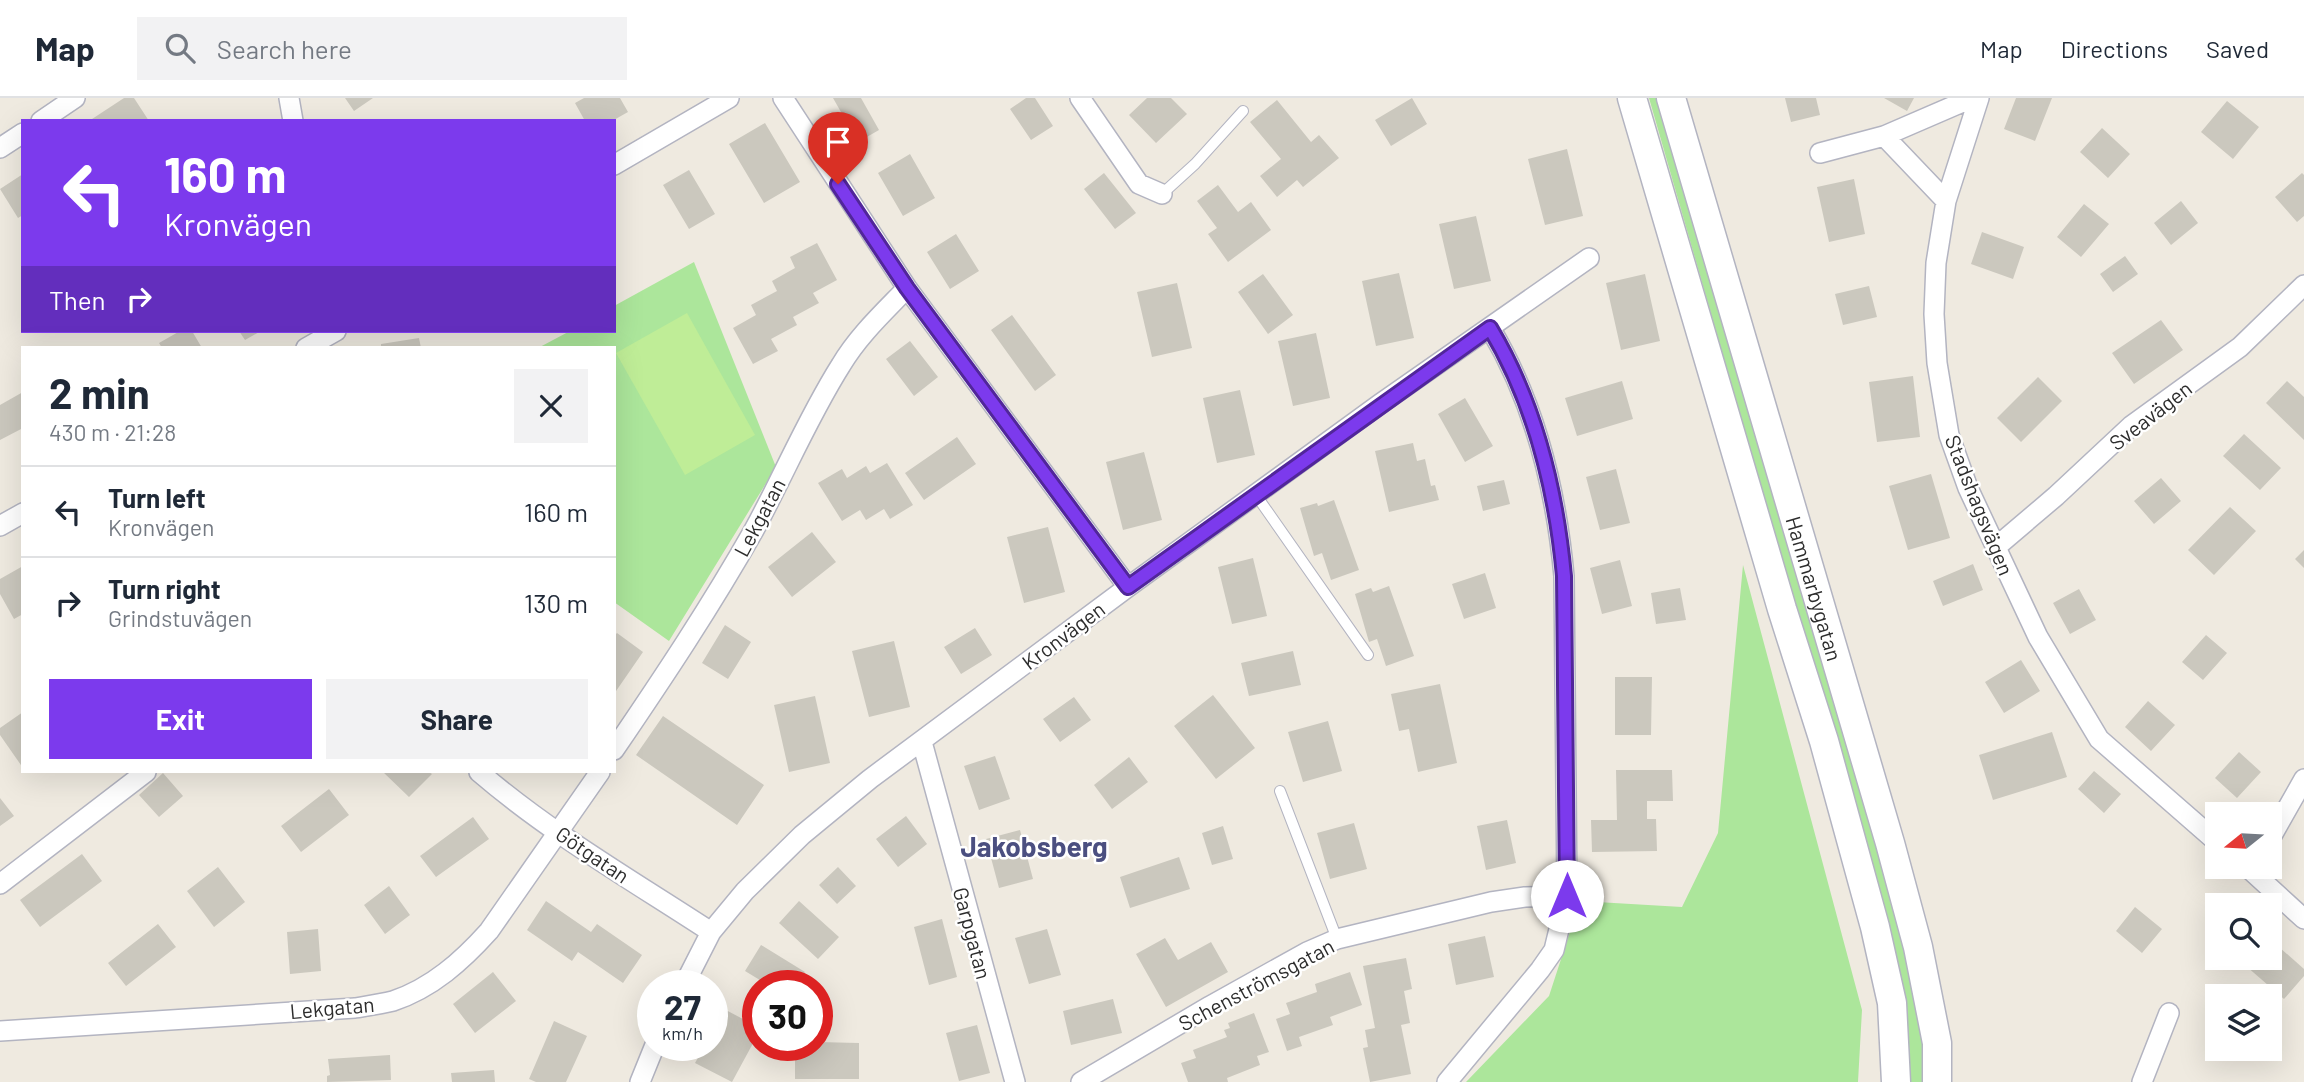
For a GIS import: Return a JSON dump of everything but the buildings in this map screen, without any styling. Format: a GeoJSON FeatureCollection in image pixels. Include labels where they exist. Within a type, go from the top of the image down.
{"type":"FeatureCollection","features":[{"type":"Feature","properties":{"kind":"main road","name":"Hammarbygatan"},"geometry":{"type":"LineString","coordinates":[[1632,98],[1782,609],[1824,741],[1875,927],[1892,1003],[1896,1082]]}},
{"type":"Feature","properties":{"kind":"main road","name":"Hammarbygatan"},"geometry":{"type":"LineString","coordinates":[[1671,98],[1890,843],[1918,947],[1937,1043],[1937,1082]]}},
{"type":"Feature","properties":{"kind":"street"},"geometry":{"type":"LineString","coordinates":[[44,119],[75,98]]}},
{"type":"Feature","properties":{"kind":"street"},"geometry":{"type":"LineString","coordinates":[[289,98],[293,119]]}},
{"type":"Feature","properties":{"kind":"street"},"geometry":{"type":"LineString","coordinates":[[616,164],[729,98]]}},
{"type":"Feature","properties":{"kind":"street"},"geometry":{"type":"LineString","coordinates":[[783,98],[907,288],[1128,587]]}},
{"type":"Feature","properties":{"kind":"street"},"geometry":{"type":"LineString","coordinates":[[1080,98],[1139,184],[1162,194]]}},
{"type":"Feature","properties":{"kind":"street"},"geometry":{"type":"LineString","coordinates":[[1820,153],[1884,136],[1972,98]]}},
{"type":"Feature","properties":{"kind":"street","name":"Stadshagsvägen"},"geometry":{"type":"LineString","coordinates":[[1979,98],[1946,201],[1935,276],[1937,363],[1949,435],[1968,488],[2038,637],[2099,740],[2205,832]]}},
{"type":"Feature","properties":{"kind":"street"},"geometry":{"type":"LineString","coordinates":[[0,148],[21,134]]}},
{"type":"Feature","properties":{"kind":"street"},"geometry":{"type":"LineString","coordinates":[[1884,136],[1946,201]]}},
{"type":"Feature","properties":{"kind":"street","name":"Kronvägen"},"geometry":{"type":"LineString","coordinates":[[692,970],[711,932],[745,891],[802,835],[870,779],[1128,587],[1588,257]]}},
{"type":"Feature","properties":{"kind":"street","name":"Sveavägen"},"geometry":{"type":"LineString","coordinates":[[1996,547],[2131,426],[2240,347],[2304,285]]}},
{"type":"Feature","properties":{"kind":"street","name":"Lekgatan"},"geometry":{"type":"LineString","coordinates":[[616,747],[714,599],[842,363],[867,330],[907,288]]}},
{"type":"Feature","properties":{"kind":"street"},"geometry":{"type":"LineString","coordinates":[[1447,1082],[1554,950],[1567,896],[1564,576],[1559,524],[1550,480],[1532,421],[1507,356],[1490,328]]}},
{"type":"Feature","properties":{"kind":"street"},"geometry":{"type":"LineString","coordinates":[[310,346],[333,336]]}},
{"type":"Feature","properties":{"kind":"street"},"geometry":{"type":"LineString","coordinates":[[0,526],[21,514]]}},
{"type":"Feature","properties":{"kind":"street","name":"Garpgatan"},"geometry":{"type":"LineString","coordinates":[[922,742],[1014,1082]]}},
{"type":"Feature","properties":{"kind":"street"},"geometry":{"type":"LineString","coordinates":[[0,884],[145,773]]}},
{"type":"Feature","properties":{"kind":"street","name":"Götgatan"},"geometry":{"type":"LineString","coordinates":[[480,773],[558,831],[711,932]]}},
{"type":"Feature","properties":{"kind":"street","name":"Lekgatan"},"geometry":{"type":"LineString","coordinates":[[0,1031],[355,1008],[393,1001],[436,980],[468,955],[489,931],[599,773]]}},
{"type":"Feature","properties":{"kind":"street"},"geometry":{"type":"LineString","coordinates":[[2282,818],[2304,779]]}},
{"type":"Feature","properties":{"kind":"street"},"geometry":{"type":"LineString","coordinates":[[2262,879],[2304,919]]}},
{"type":"Feature","properties":{"kind":"street","name":"Schenströmsgatan"},"geometry":{"type":"LineString","coordinates":[[1081,1082],[1222,999],[1307,952],[1337,939],[1491,902],[1525,897],[1567,896]]}},
{"type":"Feature","properties":{"kind":"street"},"geometry":{"type":"LineString","coordinates":[[2142,1082],[2169,1013]]}},
{"type":"Feature","properties":{"kind":"street"},"geometry":{"type":"LineString","coordinates":[[640,1082],[649,1061]]}},
{"type":"Feature","properties":{"kind":"lane"},"geometry":{"type":"LineString","coordinates":[[1162,194],[1195,164],[1243,111]]}},
{"type":"Feature","properties":{"kind":"lane"},"geometry":{"type":"LineString","coordinates":[[1256,495],[1368,655]]}},
{"type":"Feature","properties":{"kind":"lane"},"geometry":{"type":"LineString","coordinates":[[1280,790],[1337,939]]}},
{"type":"Feature","properties":{"kind":"green space"},"geometry":{"type":"Polygon","coordinates":[[[1649,98],[1661,98],[1908,954],[1922,1038],[1924,1082],[1910,1082],[1909,1045],[1894,951],[1649,98]]]}},
{"type":"Feature","properties":{"kind":"green space"},"geometry":{"type":"Polygon","coordinates":[[[694,262],[776,467],[669,641],[616,603],[616,346],[542,346],[566,333],[616,333],[616,305],[694,262]]]}},
{"type":"Feature","properties":{"kind":"green space"},"geometry":{"type":"Polygon","coordinates":[[[687,313],[755,435],[685,475],[616,353],[687,313]]]}},
{"type":"Feature","properties":{"kind":"green space"},"geometry":{"type":"Polygon","coordinates":[[[1743,565],[1862,1010],[1858,1082],[1466,1082],[1549,996],[1580,901],[1682,907],[1718,833],[1743,565]]]}},
{"type":"Feature","properties":{"kind":"district","name":"Jakobsberg"},"geometry":{"type":"Point","coordinates":[1034,846]}},
{"type":"Feature","properties":{"kind":"route"},"geometry":{"type":"LineString","coordinates":[[838,184],[907,288],[1128,587],[1380,404],[1490,328],[1507,356],[1532,421],[1550,480],[1559,524],[1564,576],[1567,896]]}}]}
